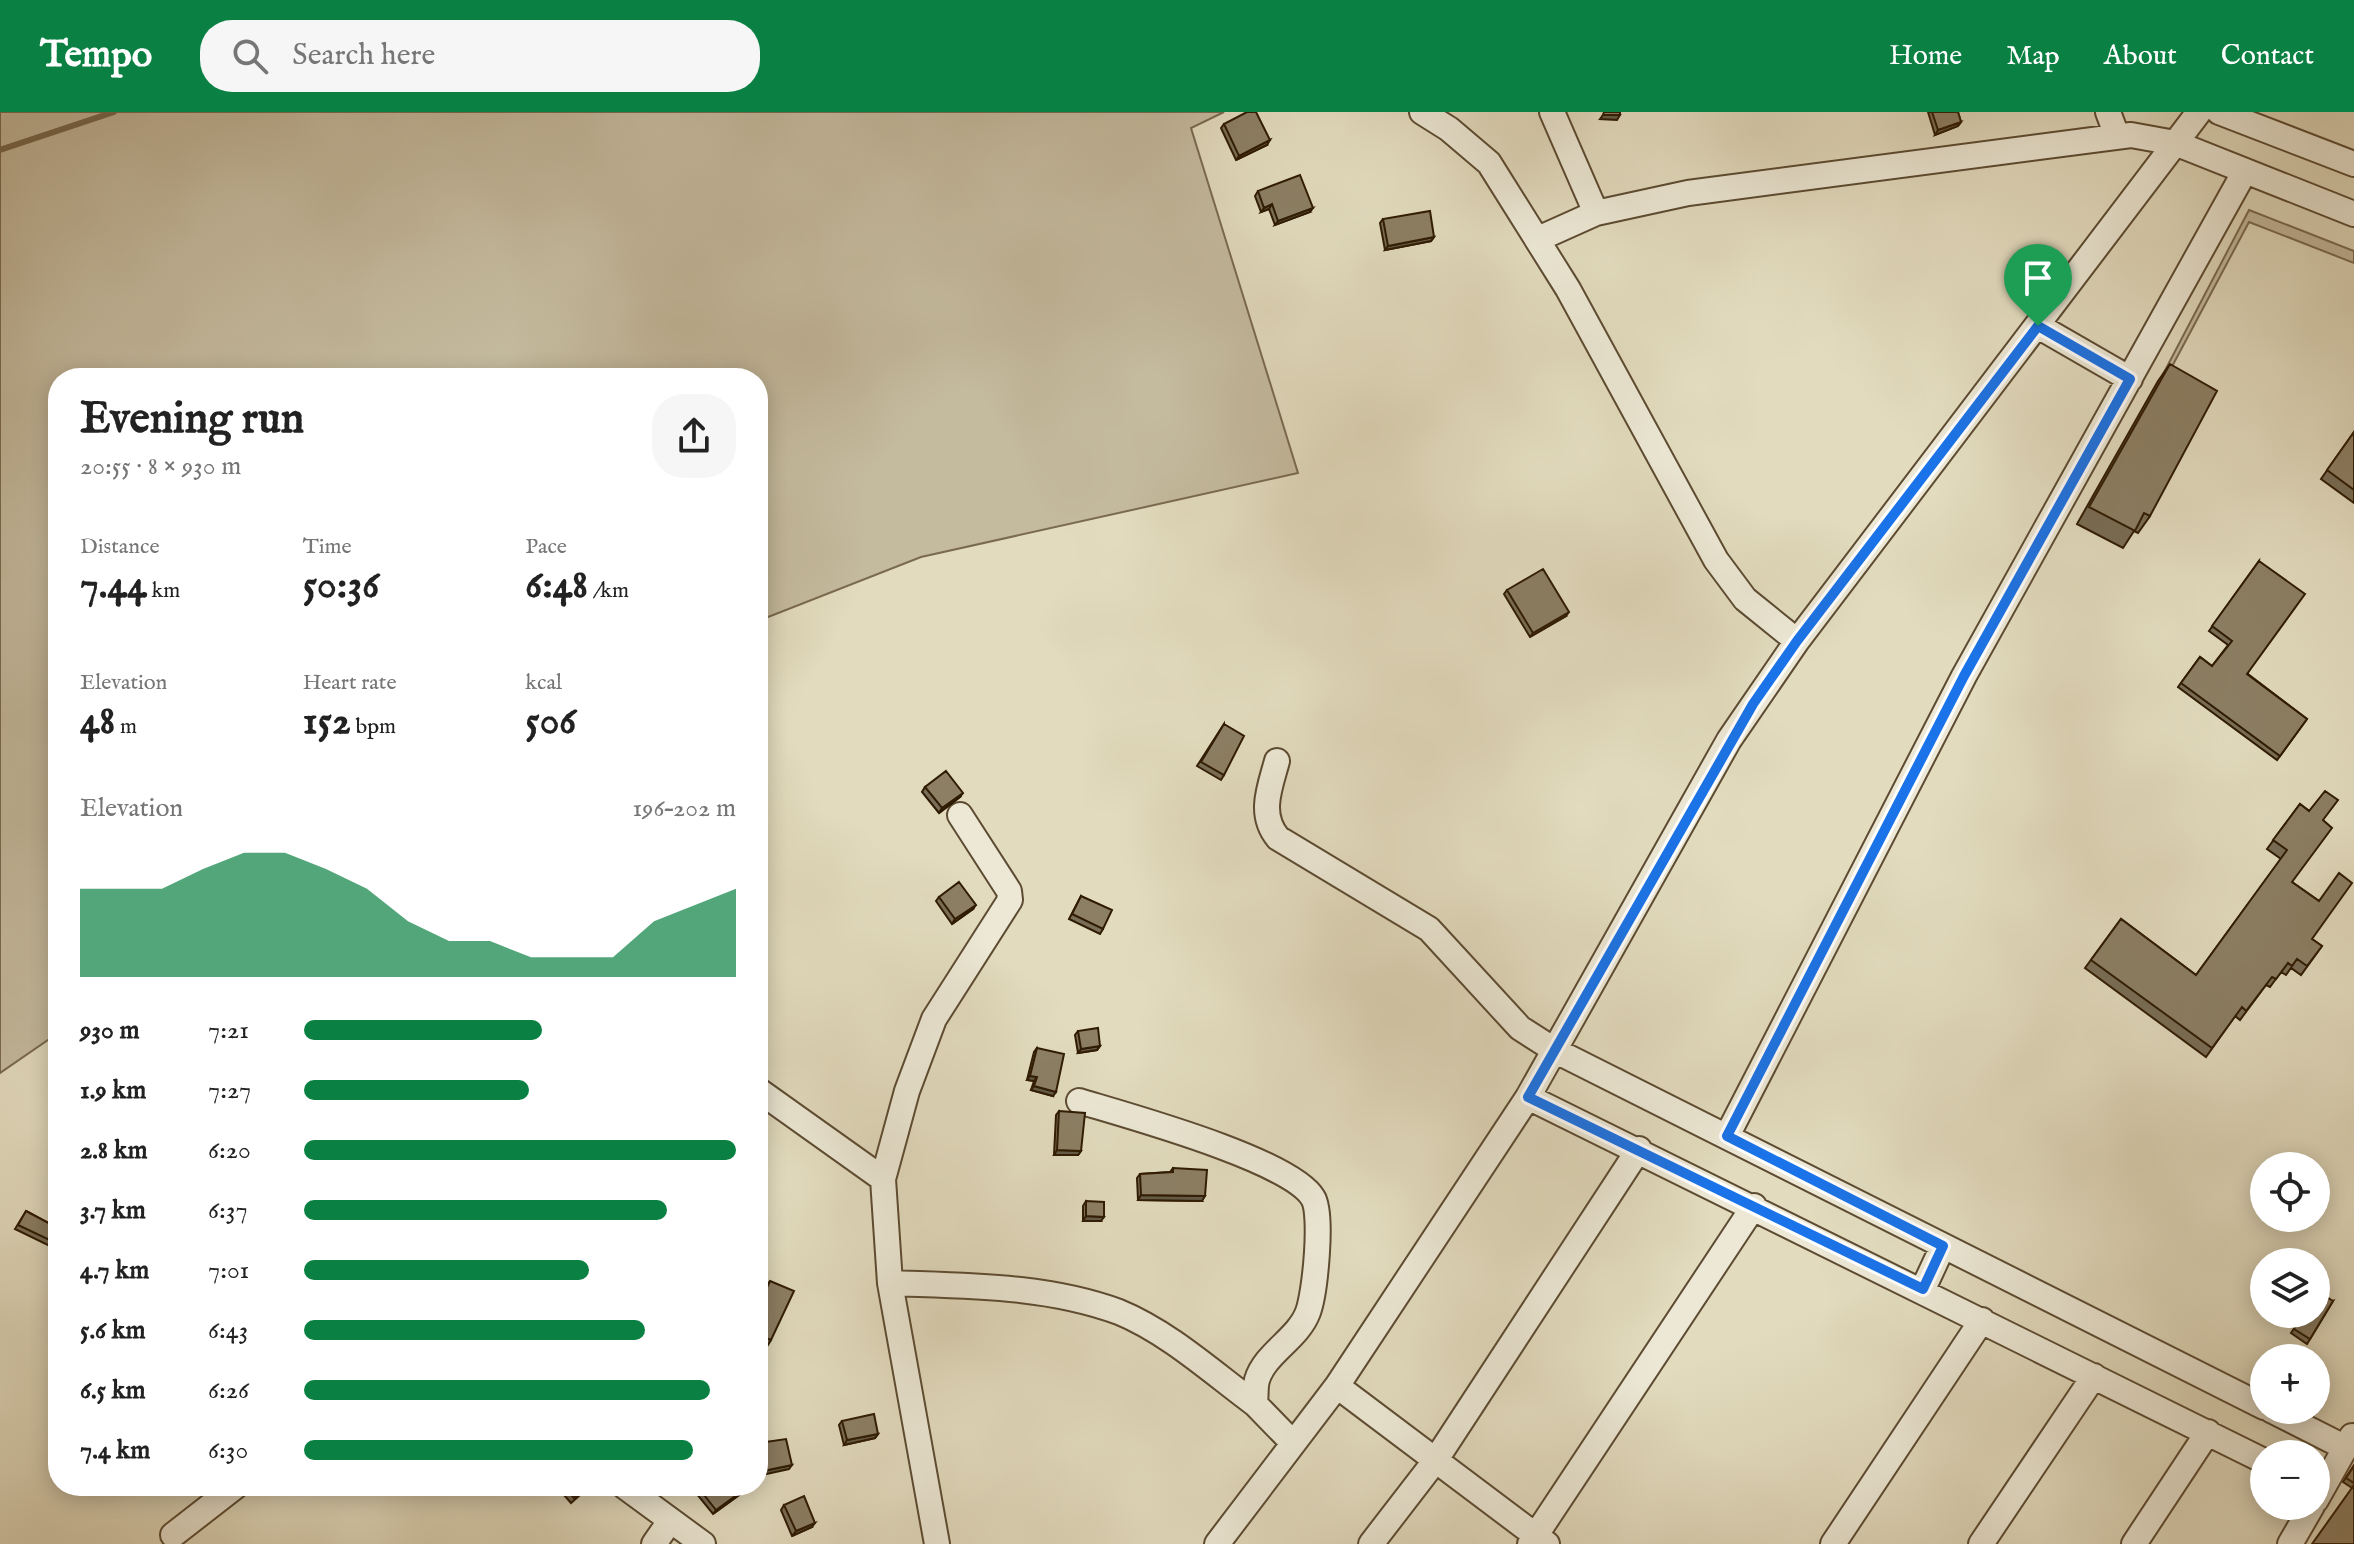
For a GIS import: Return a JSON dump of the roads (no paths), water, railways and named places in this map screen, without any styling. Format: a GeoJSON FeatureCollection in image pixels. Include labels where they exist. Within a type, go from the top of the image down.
{"type":"FeatureCollection","features":[{"type":"Feature","properties":{"kind":"street"},"geometry":{"type":"LineString","coordinates":[[1422,112],[1485,157],[1538,239],[1716,560],[1745,599],[1797,641]]}},
{"type":"Feature","properties":{"kind":"street"},"geometry":{"type":"LineString","coordinates":[[1552,112],[1596,213]]}},
{"type":"Feature","properties":{"kind":"street"},"geometry":{"type":"LineString","coordinates":[[2108,112],[2117,136]]}},
{"type":"Feature","properties":{"kind":"street"},"geometry":{"type":"LineString","coordinates":[[1217,1544],[1337,1386],[1528,1097],[1722,754],[1797,641],[2199,112]]}},
{"type":"Feature","properties":{"kind":"street"},"geometry":{"type":"LineString","coordinates":[[2219,112],[2354,164]]}},
{"type":"Feature","properties":{"kind":"street"},"geometry":{"type":"LineString","coordinates":[[1538,239],[1596,213],[1688,193],[2117,136],[2143,136],[2175,143],[2354,214]]}},
{"type":"Feature","properties":{"kind":"street"},"geometry":{"type":"LineString","coordinates":[[1727,1136],[1964,676],[2245,171]]}},
{"type":"Feature","properties":{"kind":"street"},"geometry":{"type":"LineString","coordinates":[[2038,326],[2130,379]]}},
{"type":"Feature","properties":{"kind":"street"},"geometry":{"type":"LineString","coordinates":[[1277,761],[1266,806],[1268,823],[1278,838],[1429,929],[1520,1028],[1556,1051],[2250,1400]]}},
{"type":"Feature","properties":{"kind":"street"},"geometry":{"type":"LineString","coordinates":[[937,1544],[890,1283],[883,1179],[899,1118],[934,1019],[1010,900],[1009,891],[960,815]]}},
{"type":"Feature","properties":{"kind":"street"},"geometry":{"type":"LineString","coordinates":[[768,1097],[883,1179]]}},
{"type":"Feature","properties":{"kind":"street"},"geometry":{"type":"LineString","coordinates":[[1528,1097],[1923,1289],[2250,1454]]}},
{"type":"Feature","properties":{"kind":"street"},"geometry":{"type":"LineString","coordinates":[[1079,1101],[1218,1144],[1290,1179],[1314,1199],[1317,1213],[1315,1261],[1308,1314],[1265,1365],[1257,1379],[1255,1404]]}},
{"type":"Feature","properties":{"kind":"street"},"geometry":{"type":"LineString","coordinates":[[1371,1544],[1435,1461],[1639,1149]]}},
{"type":"Feature","properties":{"kind":"street"},"geometry":{"type":"LineString","coordinates":[[1337,1386],[1538,1541],[1754,1206]]}},
{"type":"Feature","properties":{"kind":"street"},"geometry":{"type":"LineString","coordinates":[[1923,1289],[1943,1246]]}},
{"type":"Feature","properties":{"kind":"street"},"geometry":{"type":"LineString","coordinates":[[890,1283],[1054,1294],[1120,1313],[1164,1338],[1255,1404],[1293,1443]]}},
{"type":"Feature","properties":{"kind":"street"},"geometry":{"type":"LineString","coordinates":[[1833,1544],[1982,1320]]}},
{"type":"Feature","properties":{"kind":"street"},"geometry":{"type":"LineString","coordinates":[[1981,1544],[2094,1376]]}},
{"type":"Feature","properties":{"kind":"street"},"geometry":{"type":"LineString","coordinates":[[2308,1424],[2350,1440],[2330,1473]]}},
{"type":"Feature","properties":{"kind":"street"},"geometry":{"type":"LineString","coordinates":[[2134,1544],[2208,1432]]}},
{"type":"Feature","properties":{"kind":"street"},"geometry":{"type":"LineString","coordinates":[[173,1535],[223,1496]]}},
{"type":"Feature","properties":{"kind":"street"},"geometry":{"type":"LineString","coordinates":[[637,1496],[703,1544]]}},
{"type":"Feature","properties":{"kind":"street"},"geometry":{"type":"LineString","coordinates":[[2290,1544],[2303,1520]]}},
{"type":"Feature","properties":{"kind":"street"},"geometry":{"type":"LineString","coordinates":[[654,1544],[670,1521]]}},
{"type":"Feature","properties":{"kind":"waterway"},"geometry":{"type":"LineString","coordinates":[[0,150],[114,112]]}}]}
